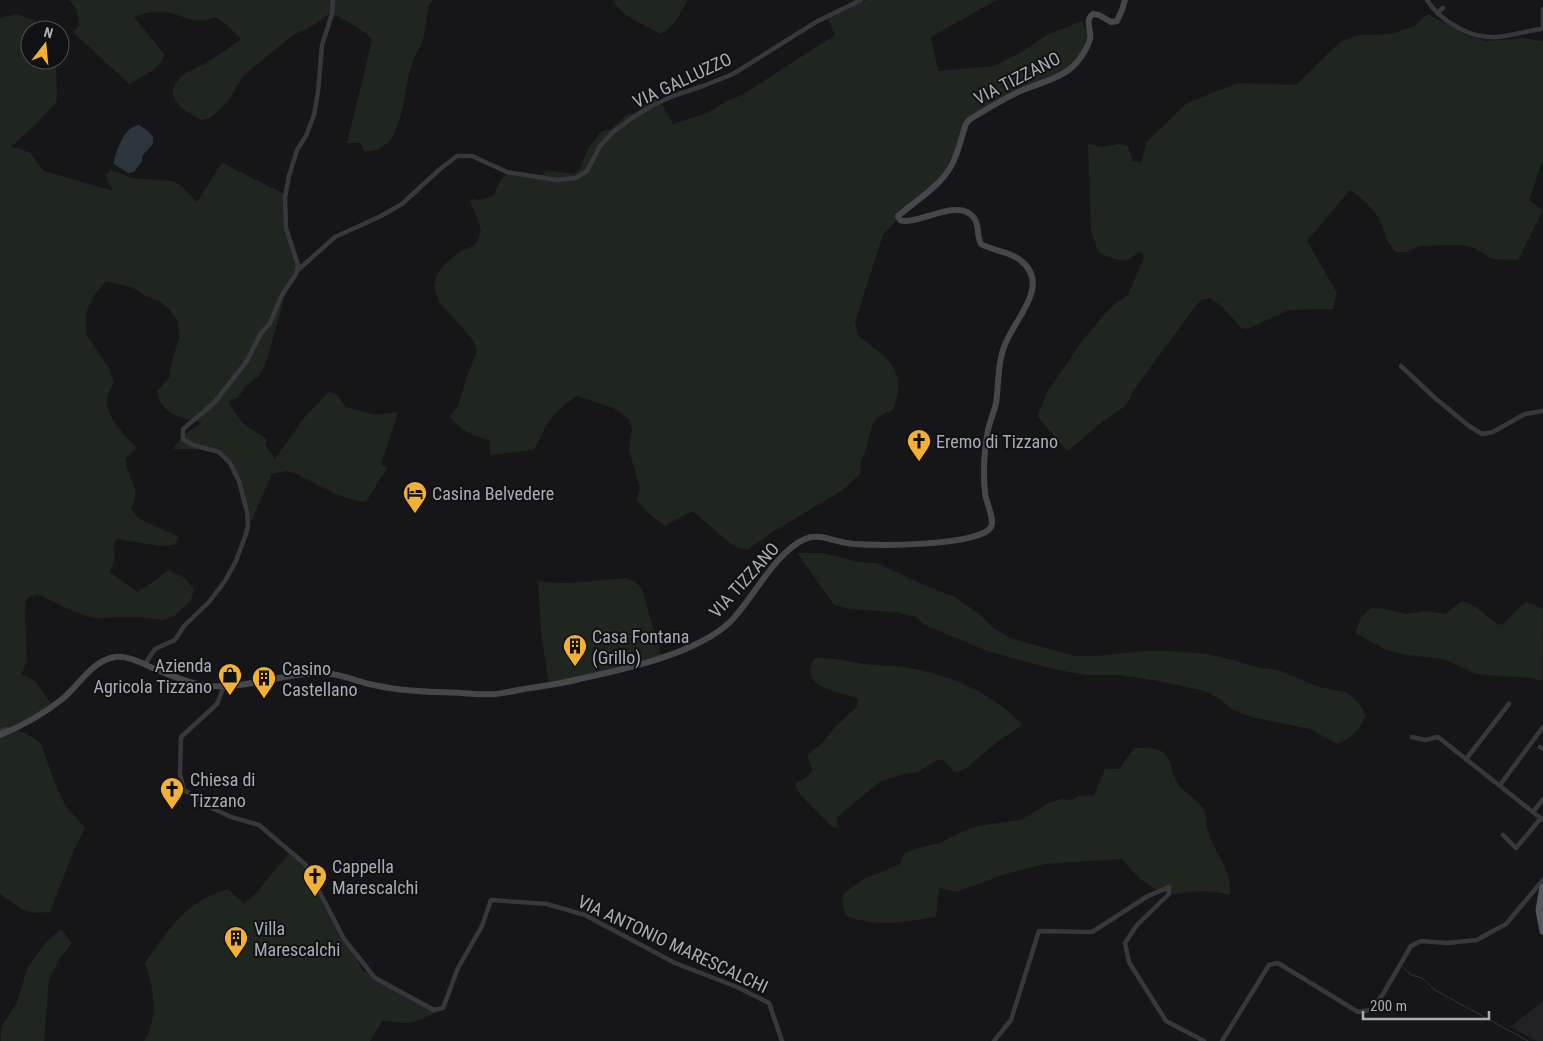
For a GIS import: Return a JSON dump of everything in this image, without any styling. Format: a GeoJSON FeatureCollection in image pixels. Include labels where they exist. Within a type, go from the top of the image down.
{"type":"FeatureCollection","features":[{"type":"Feature","properties":{"kind":"main road"},"geometry":{"type":"LineString","coordinates":[[1543,887],[1539,910],[1543,930]]}},
{"type":"Feature","properties":{"kind":"street"},"geometry":{"type":"LineString","coordinates":[[298,270],[286,228],[285,197],[297,150],[306,136],[314,115],[322,45],[332,14],[333,0]]}},
{"type":"Feature","properties":{"kind":"street","name":"VIA GALLUZZO"},"geometry":{"type":"LineString","coordinates":[[145,664],[155,649],[175,640],[184,626],[209,602],[225,581],[239,552],[248,524],[247,512],[239,482],[230,463],[219,452],[192,445],[183,439],[183,430],[214,403],[247,361],[260,333],[270,323],[282,295],[298,270],[335,237],[380,217],[402,204],[457,156],[472,156],[507,172],[557,180],[576,178],[587,171],[600,146],[612,132],[632,118],[653,105],[673,96],[733,74],[816,22],[861,0]]}},
{"type":"Feature","properties":{"kind":"street","name":"VIA TIZZANO"},"geometry":{"type":"LineString","coordinates":[[9,731],[22,726],[64,698],[99,663],[119,656],[206,686],[224,686],[324,673],[398,689],[493,695],[577,680],[646,662],[688,648],[710,637],[737,614],[761,582],[790,549],[802,540],[810,537],[818,536],[849,544],[912,545],[961,539],[982,534],[989,530],[992,524],[992,516],[985,501],[985,458],[989,428],[997,397],[1001,355],[1008,337],[1030,299],[1034,286],[1033,278],[1031,272],[1019,259],[981,244],[978,238],[976,220],[966,212],[957,210],[942,212],[906,222],[900,220],[898,216],[939,184],[957,153],[969,120],[1022,91],[1048,81],[1074,66],[1090,39],[1088,21],[1090,17],[1093,14],[1099,15],[1111,22],[1117,20],[1124,0]]}},
{"type":"Feature","properties":{"kind":"street"},"geometry":{"type":"LineString","coordinates":[[1427,0],[1437,13],[1458,27],[1486,37],[1498,37],[1543,29],[1543,9]]}},
{"type":"Feature","properties":{"kind":"street"},"geometry":{"type":"LineString","coordinates":[[1437,13],[1443,8]]}},
{"type":"Feature","properties":{"kind":"street"},"geometry":{"type":"LineString","coordinates":[[1401,366],[1469,426],[1482,434],[1493,432],[1525,414],[1543,411]]}},
{"type":"Feature","properties":{"kind":"street","name":"VIA ANTONIO MARESCALCHI"},"geometry":{"type":"LineString","coordinates":[[224,686],[217,704],[181,737],[180,774],[184,790],[214,809],[231,817],[259,825],[305,864],[344,939],[375,978],[434,1010],[443,1008],[458,968],[482,926],[491,900],[547,904],[586,915],[675,962],[769,1003],[782,1041]]}},
{"type":"Feature","properties":{"kind":"street"},"geometry":{"type":"LineString","coordinates":[[1466,759],[1509,704]]}},
{"type":"Feature","properties":{"kind":"street"},"geometry":{"type":"LineString","coordinates":[[1500,785],[1543,727]]}},
{"type":"Feature","properties":{"kind":"street"},"geometry":{"type":"LineString","coordinates":[[0,731],[9,731]]}},
{"type":"Feature","properties":{"kind":"street"},"geometry":{"type":"LineString","coordinates":[[0,735],[9,731]]}},
{"type":"Feature","properties":{"kind":"street"},"geometry":{"type":"LineString","coordinates":[[1412,737],[1425,740],[1438,736],[1542,819],[1516,848],[1503,835]]}},
{"type":"Feature","properties":{"kind":"street"},"geometry":{"type":"LineString","coordinates":[[1533,812],[1543,799]]}},
{"type":"Feature","properties":{"kind":"street"},"geometry":{"type":"LineString","coordinates":[[1222,1041],[1269,966],[1278,963],[1358,1012],[1371,1010],[1383,994],[1411,946],[1421,941],[1447,943],[1477,940],[1506,924],[1543,880]]}},
{"type":"Feature","properties":{"kind":"street"},"geometry":{"type":"LineString","coordinates":[[994,1041],[1011,1020],[1039,931],[1092,932],[1148,896],[1169,887],[1169,894],[1137,925],[1125,943],[1129,962],[1166,1021],[1204,1041]]}},
{"type":"Feature","properties":{"kind":"shaded area"},"geometry":{"type":"Polygon","coordinates":[[[69,0],[433,0],[429,5],[422,43],[412,64],[402,112],[395,131],[386,145],[379,149],[364,151],[360,143],[347,143],[372,40],[359,28],[333,14],[330,13],[314,25],[293,35],[243,76],[227,103],[210,118],[202,120],[188,112],[177,102],[173,90],[182,76],[206,63],[241,39],[226,24],[215,17],[196,20],[159,12],[134,17],[164,54],[155,68],[129,84],[73,32],[79,26],[77,10],[69,0]]]}},
{"type":"Feature","properties":{"kind":"shaded area"},"geometry":{"type":"Polygon","coordinates":[[[613,0],[688,0],[673,24],[660,34],[627,16],[613,0]]]}},
{"type":"Feature","properties":{"kind":"shaded area"},"geometry":{"type":"Polygon","coordinates":[[[867,0],[997,0],[931,37],[938,71],[994,66],[1018,54],[1047,35],[1081,21],[1087,31],[1087,45],[1073,65],[967,122],[953,163],[942,183],[909,206],[883,235],[855,322],[858,335],[890,362],[897,376],[898,391],[894,409],[876,418],[861,461],[860,474],[841,491],[771,533],[747,550],[734,546],[692,511],[665,526],[646,511],[637,500],[640,488],[629,450],[632,430],[629,419],[613,408],[577,396],[552,418],[533,450],[490,455],[490,441],[463,429],[450,416],[458,406],[477,351],[474,341],[439,302],[434,288],[436,276],[445,264],[458,253],[475,245],[481,232],[479,222],[470,202],[472,199],[479,200],[493,196],[502,178],[510,173],[540,178],[546,170],[574,174],[580,169],[588,149],[601,132],[611,129],[626,115],[636,113],[652,98],[662,104],[673,124],[707,113],[728,100],[742,95],[835,35],[827,16],[867,0]]]}},
{"type":"Feature","properties":{"kind":"shaded area"},"geometry":{"type":"Polygon","coordinates":[[[17,14],[32,20],[20,20],[20,70],[56,70],[57,101],[11,147],[30,153],[44,171],[113,191],[105,175],[112,170],[133,178],[173,181],[183,187],[197,202],[222,163],[286,195],[283,212],[285,234],[297,264],[296,274],[285,296],[266,363],[259,376],[245,387],[238,398],[228,401],[242,422],[267,440],[265,445],[275,459],[304,418],[329,392],[336,394],[346,407],[375,415],[398,412],[381,465],[387,468],[366,502],[335,494],[297,474],[286,471],[272,474],[251,522],[236,476],[232,467],[222,455],[205,450],[173,449],[183,436],[202,422],[179,417],[168,411],[159,399],[157,391],[170,377],[170,368],[179,338],[178,321],[169,309],[159,301],[133,288],[106,281],[95,294],[86,313],[86,334],[110,370],[114,382],[107,397],[108,410],[116,424],[137,448],[126,458],[126,465],[135,495],[131,509],[138,518],[179,537],[174,545],[160,546],[116,539],[113,546],[115,558],[110,572],[137,592],[169,570],[185,578],[194,589],[191,600],[174,616],[163,620],[141,617],[93,618],[75,612],[37,594],[26,599],[27,661],[21,674],[35,681],[51,704],[17,731],[28,734],[41,744],[65,805],[85,828],[74,850],[50,912],[33,913],[22,909],[0,894],[0,18],[17,14]]]}},
{"type":"Feature","properties":{"kind":"shaded area"},"geometry":{"type":"Polygon","coordinates":[[[1428,14],[1466,35],[1487,41],[1523,38],[1543,41],[1543,159],[1529,200],[1543,210],[1518,260],[1493,259],[1474,248],[1460,245],[1420,246],[1407,252],[1396,252],[1392,248],[1374,211],[1350,190],[1307,241],[1337,293],[1333,309],[1289,310],[1247,329],[1241,328],[1223,307],[1210,298],[1200,300],[1133,391],[1124,407],[1067,451],[1037,416],[1049,389],[1083,340],[1115,304],[1128,295],[1144,257],[1143,254],[1138,252],[1128,260],[1121,260],[1108,257],[1098,251],[1091,231],[1088,144],[1103,147],[1119,144],[1128,146],[1133,161],[1141,162],[1147,142],[1187,103],[1237,83],[1296,85],[1341,41],[1360,35],[1391,34],[1414,26],[1428,14]]]}},
{"type":"Feature","properties":{"kind":"shaded area"},"geometry":{"type":"Polygon","coordinates":[[[139,125],[153,137],[153,144],[142,156],[142,161],[134,172],[128,173],[114,164],[114,160],[125,135],[131,128],[139,125]]]}},
{"type":"Feature","properties":{"kind":"shaded area"},"geometry":{"type":"Polygon","coordinates":[[[797,553],[823,553],[859,562],[877,563],[926,586],[955,597],[978,613],[993,628],[1013,639],[1075,656],[1145,651],[1207,654],[1256,667],[1281,671],[1319,687],[1346,692],[1358,702],[1366,715],[1355,732],[1337,744],[1310,729],[1251,717],[1232,709],[1220,699],[1205,691],[1119,675],[1087,675],[1057,670],[987,651],[925,625],[916,617],[895,612],[850,609],[834,605],[797,553]]]}},
{"type":"Feature","properties":{"kind":"shaded area"},"geometry":{"type":"Polygon","coordinates":[[[626,578],[636,582],[642,589],[661,656],[549,685],[541,632],[538,581],[572,583],[626,578]]]}},
{"type":"Feature","properties":{"kind":"shaded area"},"geometry":{"type":"Polygon","coordinates":[[[1462,601],[1479,609],[1493,621],[1502,625],[1527,602],[1543,609],[1542,681],[1530,678],[1476,674],[1444,659],[1405,655],[1387,650],[1355,633],[1361,617],[1371,608],[1407,614],[1425,611],[1445,614],[1462,601]]]}},
{"type":"Feature","properties":{"kind":"shaded area"},"geometry":{"type":"Polygon","coordinates":[[[814,658],[897,666],[949,678],[996,702],[1023,725],[1001,739],[964,770],[955,772],[942,759],[931,763],[919,772],[900,775],[880,782],[837,817],[838,828],[832,827],[799,793],[795,784],[807,777],[812,770],[807,755],[821,744],[835,727],[857,707],[858,699],[829,690],[816,682],[810,670],[814,658]]]}},
{"type":"Feature","properties":{"kind":"shaded area"},"geometry":{"type":"Polygon","coordinates":[[[1134,748],[1155,749],[1165,754],[1170,762],[1175,780],[1206,814],[1207,829],[1226,869],[1230,885],[1230,895],[1206,891],[1174,894],[1157,890],[1132,871],[1122,859],[1045,864],[1005,874],[957,892],[939,888],[936,917],[878,923],[867,922],[845,915],[842,902],[844,893],[864,879],[900,864],[905,853],[940,843],[977,826],[1020,820],[1049,803],[1061,799],[1072,800],[1079,796],[1094,795],[1105,769],[1119,769],[1134,748]]]}},
{"type":"Feature","properties":{"kind":"shaded area"},"geometry":{"type":"Polygon","coordinates":[[[291,851],[318,885],[363,971],[386,981],[437,1012],[419,1020],[406,1023],[382,1021],[370,1041],[144,1041],[152,1023],[154,1003],[151,982],[145,963],[162,939],[190,909],[214,894],[228,889],[244,904],[256,893],[291,851]]]}},
{"type":"Feature","properties":{"kind":"shaded area"},"geometry":{"type":"Polygon","coordinates":[[[61,929],[72,943],[60,958],[49,979],[44,1041],[1,1041],[1,1027],[17,1003],[27,969],[45,943],[61,929]]]}},
{"type":"Feature","properties":{"kind":"shaded area"},"geometry":{"type":"Polygon","coordinates":[[[1543,1001],[1543,1041],[1537,1041],[1510,1027],[1543,1001]]]}},
{"type":"Feature","properties":{"kind":"waterway"},"geometry":{"type":"LineString","coordinates":[[1403,967],[1411,975],[1422,978],[1435,990],[1528,1041]]}},
{"type":"Feature","properties":{"kind":"place","name":"Eremo di Tizzano"},"geometry":{"type":"Point","coordinates":[919,462]}},
{"type":"Feature","properties":{"kind":"place","name":"Casina Belvedere"},"geometry":{"type":"Point","coordinates":[415,514]}},
{"type":"Feature","properties":{"kind":"place","name":"Casa Fontana (Grillo)"},"geometry":{"type":"Point","coordinates":[575,667]}},
{"type":"Feature","properties":{"kind":"place","name":"Azienda Agricola Tizzano"},"geometry":{"type":"Point","coordinates":[230,696]}},
{"type":"Feature","properties":{"kind":"place","name":"Casino Castellano"},"geometry":{"type":"Point","coordinates":[264,699]}},
{"type":"Feature","properties":{"kind":"place","name":"Chiesa di Tizzano"},"geometry":{"type":"Point","coordinates":[172,810]}},
{"type":"Feature","properties":{"kind":"place","name":"Cappella Marescalchi"},"geometry":{"type":"Point","coordinates":[315,897]}},
{"type":"Feature","properties":{"kind":"place","name":"Villa Marescalchi"},"geometry":{"type":"Point","coordinates":[236,959]}}]}
